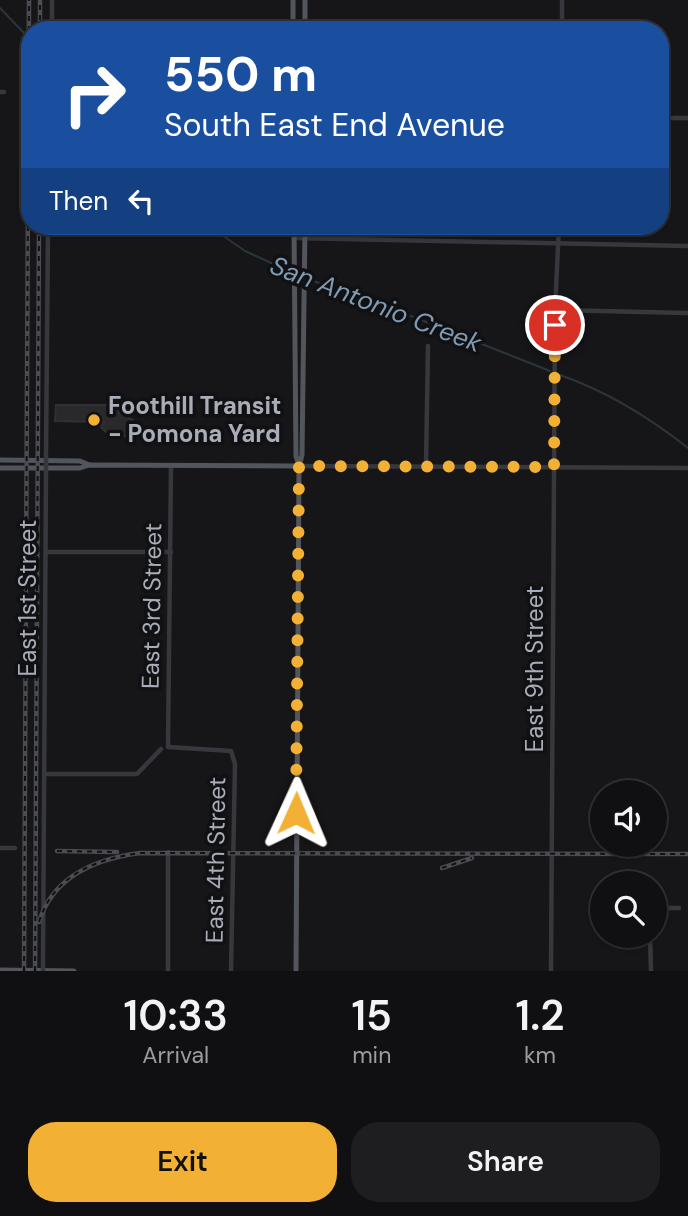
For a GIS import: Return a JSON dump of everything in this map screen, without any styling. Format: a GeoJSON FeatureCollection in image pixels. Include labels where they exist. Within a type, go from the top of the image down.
{"type":"FeatureCollection","features":[{"type":"Feature","properties":{"kind":"main road"},"geometry":{"type":"LineString","coordinates":[[293,0],[293,21]]}},
{"type":"Feature","properties":{"kind":"main road"},"geometry":{"type":"LineString","coordinates":[[305,0],[305,21]]}},
{"type":"Feature","properties":{"kind":"main road"},"geometry":{"type":"LineString","coordinates":[[294,238],[296,456],[299,466]]}},
{"type":"Feature","properties":{"kind":"main road"},"geometry":{"type":"LineString","coordinates":[[296,971],[299,466],[302,455],[304,238]]}},
{"type":"Feature","properties":{"kind":"main road"},"geometry":{"type":"LineString","coordinates":[[0,460],[80,461],[89,465]]}},
{"type":"Feature","properties":{"kind":"main road"},"geometry":{"type":"LineString","coordinates":[[0,468],[79,468],[89,465],[299,466]]}},
{"type":"Feature","properties":{"kind":"main road"},"geometry":{"type":"LineString","coordinates":[[0,970],[74,971]]}},
{"type":"Feature","properties":{"kind":"street"},"geometry":{"type":"LineString","coordinates":[[52,0],[52,21]]}},
{"type":"Feature","properties":{"kind":"street"},"geometry":{"type":"LineString","coordinates":[[562,0],[562,21]]}},
{"type":"Feature","properties":{"kind":"street"},"geometry":{"type":"LineString","coordinates":[[669,118],[688,118]]}},
{"type":"Feature","properties":{"kind":"street","name":"East 1st Street"},"geometry":{"type":"LineString","coordinates":[[43,968],[47,235]]}},
{"type":"Feature","properties":{"kind":"street","name":"East 9th Street"},"geometry":{"type":"LineString","coordinates":[[551,971],[555,310],[559,235]]}},
{"type":"Feature","properties":{"kind":"street"},"geometry":{"type":"LineString","coordinates":[[294,238],[688,246]]}},
{"type":"Feature","properties":{"kind":"street"},"geometry":{"type":"LineString","coordinates":[[555,310],[688,313]]}},
{"type":"Feature","properties":{"kind":"street"},"geometry":{"type":"LineString","coordinates":[[426,466],[428,346]]}},
{"type":"Feature","properties":{"kind":"street","name":"East 3rd Street"},"geometry":{"type":"LineString","coordinates":[[171,465],[168,747],[231,751]]}},
{"type":"Feature","properties":{"kind":"street"},"geometry":{"type":"LineString","coordinates":[[299,466],[688,468]]}},
{"type":"Feature","properties":{"kind":"street"},"geometry":{"type":"LineString","coordinates":[[47,552],[171,552]]}},
{"type":"Feature","properties":{"kind":"street"},"geometry":{"type":"LineString","coordinates":[[44,774],[137,774],[161,750]]}},
{"type":"Feature","properties":{"kind":"street","name":"East 4th Street"},"geometry":{"type":"LineString","coordinates":[[231,751],[235,764],[231,971]]}},
{"type":"Feature","properties":{"kind":"street"},"geometry":{"type":"LineString","coordinates":[[0,848],[15,848]]}},
{"type":"Feature","properties":{"kind":"street"},"geometry":{"type":"LineString","coordinates":[[168,852],[168,971]]}},
{"type":"Feature","properties":{"kind":"street"},"geometry":{"type":"LineString","coordinates":[[667,908],[679,908]]}},
{"type":"Feature","properties":{"kind":"street"},"geometry":{"type":"LineString","coordinates":[[650,948],[651,971]]}},
{"type":"Feature","properties":{"kind":"building","name":"Foothill Transit - Pomona Yard"},"geometry":{"type":"Polygon","coordinates":[[[56,405],[119,405],[119,413],[133,420],[128,437],[106,432],[101,427],[104,422],[55,421],[56,405]]]}},
{"type":"Feature","properties":{"kind":"waterway","name":"San Antonio Creek"},"geometry":{"type":"LineString","coordinates":[[0,8],[21,30]]}},
{"type":"Feature","properties":{"kind":"waterway","name":"San Antonio Creek"},"geometry":{"type":"LineString","coordinates":[[222,235],[245,251],[293,273]]}},
{"type":"Feature","properties":{"kind":"waterway","name":"San Antonio Creek"},"geometry":{"type":"LineString","coordinates":[[308,279],[550,371]]}},
{"type":"Feature","properties":{"kind":"waterway","name":"San Antonio Creek"},"geometry":{"type":"LineString","coordinates":[[560,375],[627,406],[688,448]]}},
{"type":"Feature","properties":{"kind":"railway"},"geometry":{"type":"LineString","coordinates":[[29,0],[29,21]]}},
{"type":"Feature","properties":{"kind":"railway"},"geometry":{"type":"LineString","coordinates":[[40,0],[40,21]]}},
{"type":"Feature","properties":{"kind":"railway"},"geometry":{"type":"LineString","coordinates":[[24,971],[28,235]]}},
{"type":"Feature","properties":{"kind":"railway"},"geometry":{"type":"LineString","coordinates":[[35,971],[39,235]]}},
{"type":"Feature","properties":{"kind":"railway"},"geometry":{"type":"LineString","coordinates":[[57,851],[117,852]]}},
{"type":"Feature","properties":{"kind":"railway"},"geometry":{"type":"LineString","coordinates":[[39,922],[54,893],[78,872],[107,860],[140,853],[688,854]]}},
{"type":"Feature","properties":{"kind":"railway"},"geometry":{"type":"LineString","coordinates":[[442,868],[472,858]]}},
{"type":"Feature","properties":{"kind":"place","name":"Foothill Transit - Pomona Yard"},"geometry":{"type":"Point","coordinates":[94,420]}},
{"type":"Feature","properties":{"kind":"route"},"geometry":{"type":"LineString","coordinates":[[296,813],[299,466],[554,467],[555,325]]}}]}
